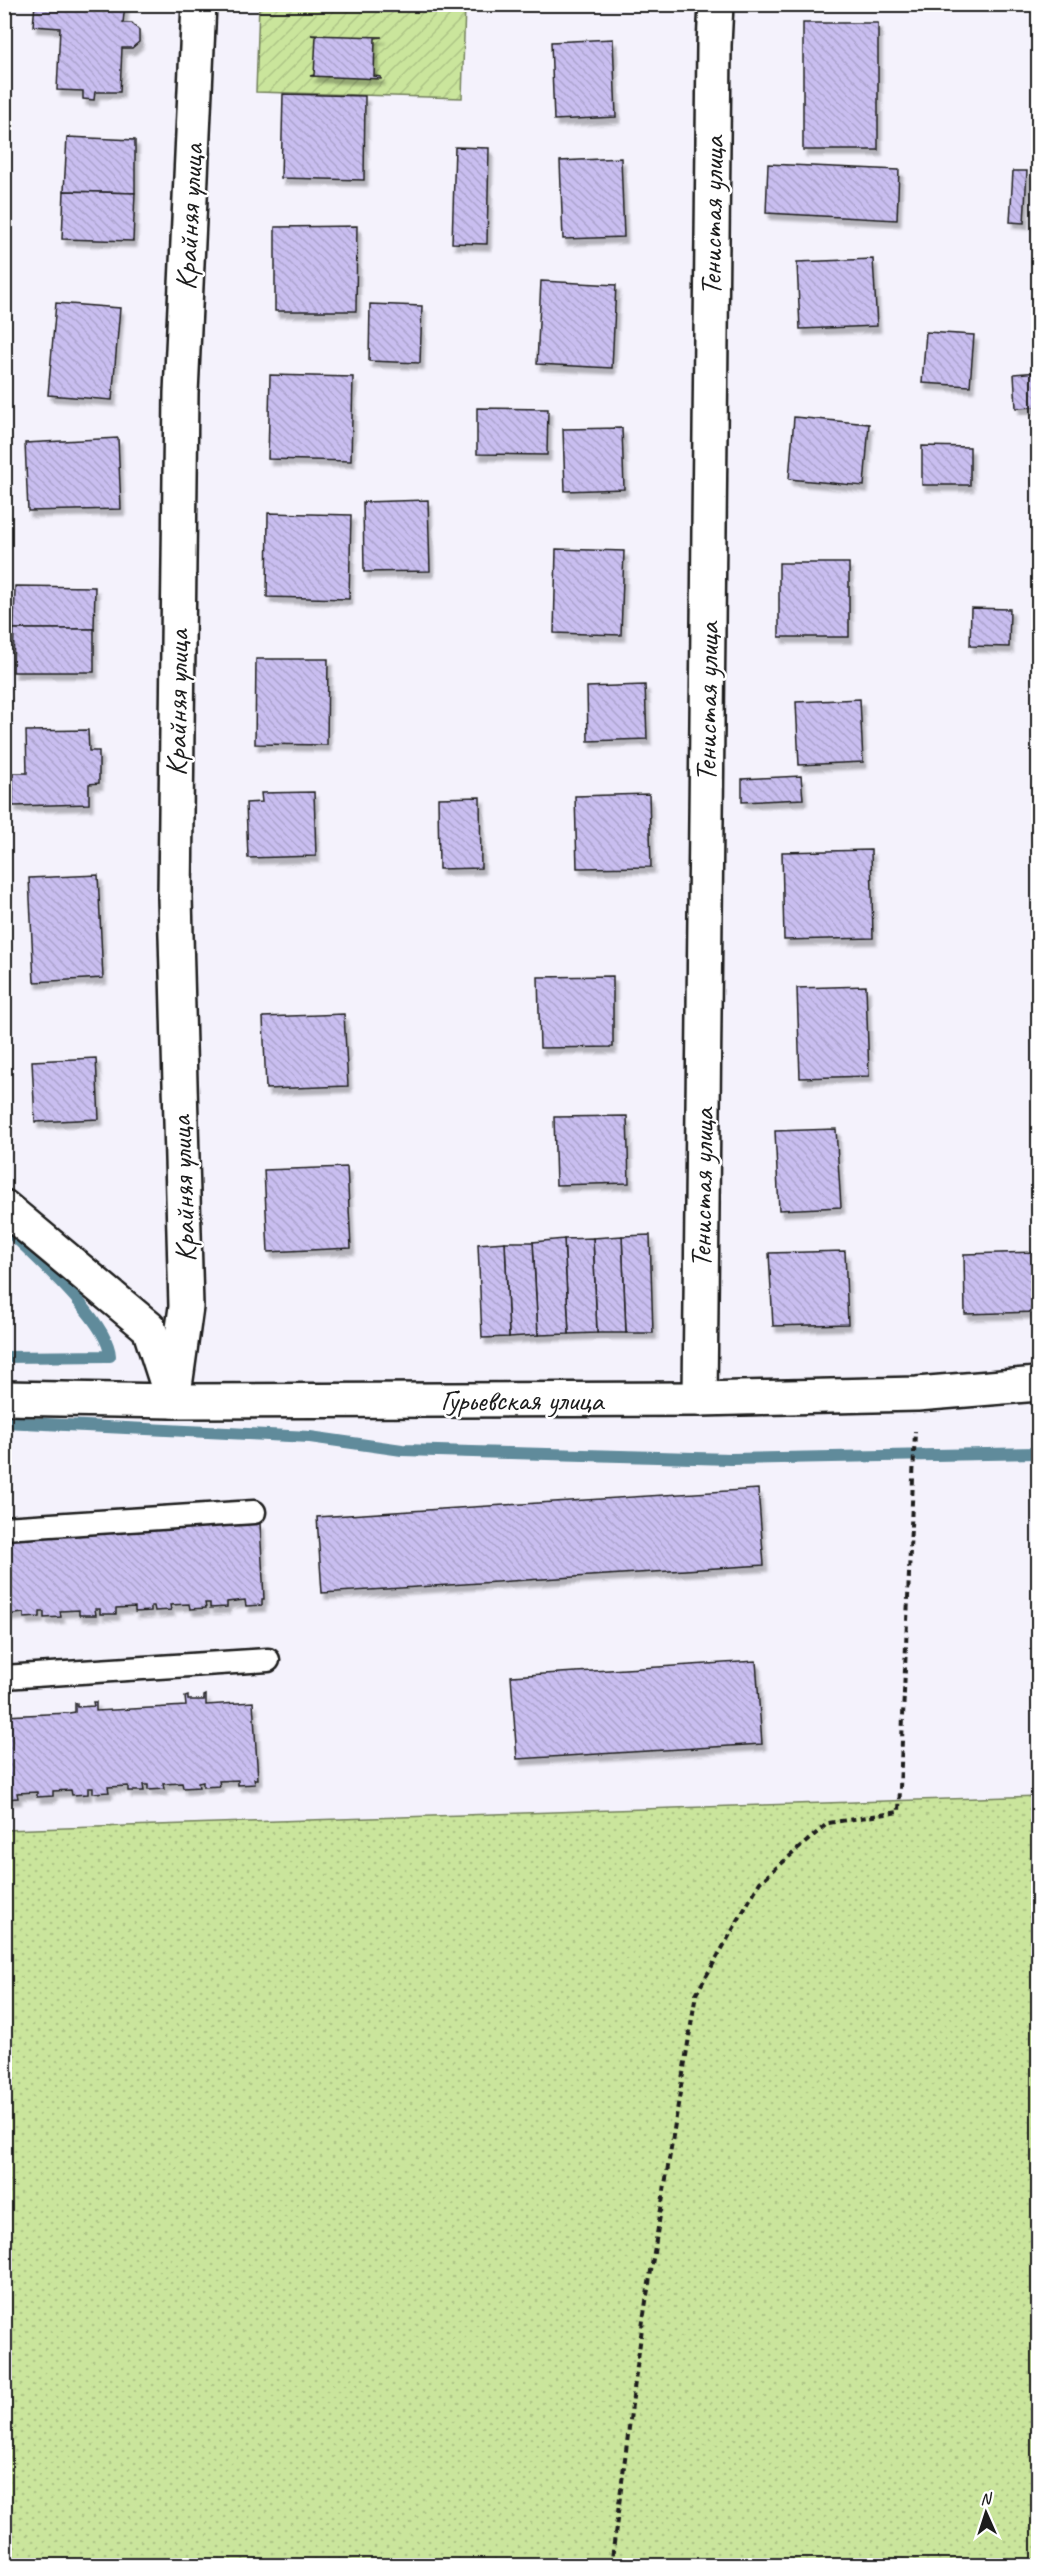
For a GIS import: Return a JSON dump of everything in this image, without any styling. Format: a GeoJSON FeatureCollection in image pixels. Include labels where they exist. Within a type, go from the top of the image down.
{"type":"FeatureCollection","features":[{"type":"Feature","properties":{"kind":"street","name":"Крайняя улица"},"geometry":{"type":"LineString","coordinates":[[173,1401],[186,1307],[175,898],[181,393],[199,4]]}},
{"type":"Feature","properties":{"kind":"street","name":"Тенистая улица"},"geometry":{"type":"LineString","coordinates":[[700,1399],[713,81],[716,4]]}},
{"type":"Feature","properties":{"kind":"street"},"geometry":{"type":"LineString","coordinates":[[4,1207],[149,1328],[173,1401]]}},
{"type":"Feature","properties":{"kind":"street","name":"Гурьевская улица"},"geometry":{"type":"LineString","coordinates":[[4,1398],[173,1401],[700,1399],[917,1394],[1038,1384]]}},
{"type":"Feature","properties":{"kind":"lane"},"geometry":{"type":"LineString","coordinates":[[4,1528],[254,1512]]}},
{"type":"Feature","properties":{"kind":"lane"},"geometry":{"type":"LineString","coordinates":[[4,1677],[268,1660]]}},
{"type":"Feature","properties":{"kind":"path"},"geometry":{"type":"LineString","coordinates":[[611,2565],[643,2320],[696,1994],[760,1882],[828,1823],[899,1812],[915,1436]]}},
{"type":"Feature","properties":{"kind":"green space"},"geometry":{"type":"Polygon","coordinates":[[[259,5],[465,5],[462,98],[256,92],[259,5]]]}},
{"type":"Feature","properties":{"kind":"green space"},"geometry":{"type":"Polygon","coordinates":[[[1038,1796],[1038,2565],[5,2565],[5,1830],[1038,1796]]]}},
{"type":"Feature","properties":{"kind":"building"},"geometry":{"type":"Polygon","coordinates":[[[35,4],[125,4],[123,23],[132,23],[139,30],[139,42],[132,48],[122,48],[120,92],[95,92],[94,100],[83,99],[83,91],[57,90],[60,28],[33,26],[35,4]]]}},
{"type":"Feature","properties":{"kind":"building"},"geometry":{"type":"Polygon","coordinates":[[[803,23],[878,23],[878,150],[803,150],[803,23]]]}},
{"type":"Feature","properties":{"kind":"building"},"geometry":{"type":"Polygon","coordinates":[[[311,35],[382,37],[375,38],[374,76],[381,77],[381,79],[310,76],[314,75],[316,36],[311,35]]]}},
{"type":"Feature","properties":{"kind":"building"},"geometry":{"type":"Polygon","coordinates":[[[613,39],[616,117],[554,120],[551,42],[613,39]]]}},
{"type":"Feature","properties":{"kind":"building"},"geometry":{"type":"Polygon","coordinates":[[[283,94],[365,96],[364,180],[281,178],[283,94]]]}},
{"type":"Feature","properties":{"kind":"building"},"geometry":{"type":"Polygon","coordinates":[[[67,137],[135,140],[135,193],[64,191],[67,137]]]}},
{"type":"Feature","properties":{"kind":"building"},"geometry":{"type":"Polygon","coordinates":[[[455,147],[489,148],[487,244],[452,243],[455,147]]]}},
{"type":"Feature","properties":{"kind":"building"},"geometry":{"type":"Polygon","coordinates":[[[621,158],[624,237],[563,239],[560,161],[621,158]]]}},
{"type":"Feature","properties":{"kind":"building"},"geometry":{"type":"Polygon","coordinates":[[[768,164],[899,170],[897,220],[766,213],[768,164]]]}},
{"type":"Feature","properties":{"kind":"building"},"geometry":{"type":"Polygon","coordinates":[[[1013,171],[1027,171],[1024,223],[1010,222],[1013,171]]]}},
{"type":"Feature","properties":{"kind":"building"},"geometry":{"type":"Polygon","coordinates":[[[64,191],[135,193],[133,241],[62,239],[64,191]]]}},
{"type":"Feature","properties":{"kind":"building"},"geometry":{"type":"Polygon","coordinates":[[[357,226],[356,311],[275,311],[275,227],[357,226]]]}},
{"type":"Feature","properties":{"kind":"building"},"geometry":{"type":"Polygon","coordinates":[[[873,259],[877,326],[800,329],[797,262],[873,259]]]}},
{"type":"Feature","properties":{"kind":"building"},"geometry":{"type":"Polygon","coordinates":[[[541,281],[616,285],[612,368],[537,364],[541,281]]]}},
{"type":"Feature","properties":{"kind":"building"},"geometry":{"type":"Polygon","coordinates":[[[56,303],[120,308],[112,400],[48,395],[56,303]]]}},
{"type":"Feature","properties":{"kind":"building"},"geometry":{"type":"Polygon","coordinates":[[[370,304],[422,306],[420,363],[369,361],[370,304]]]}},
{"type":"Feature","properties":{"kind":"building"},"geometry":{"type":"Polygon","coordinates":[[[926,332],[974,335],[970,386],[922,383],[926,332]]]}},
{"type":"Feature","properties":{"kind":"building"},"geometry":{"type":"Polygon","coordinates":[[[1038,372],[1038,407],[1016,408],[1014,374],[1038,372]]]}},
{"type":"Feature","properties":{"kind":"building"},"geometry":{"type":"Polygon","coordinates":[[[270,375],[353,377],[351,461],[268,459],[270,375]]]}},
{"type":"Feature","properties":{"kind":"building"},"geometry":{"type":"Polygon","coordinates":[[[477,408],[548,409],[547,455],[477,454],[477,408]]]}},
{"type":"Feature","properties":{"kind":"building"},"geometry":{"type":"Polygon","coordinates":[[[794,417],[869,424],[864,486],[789,479],[794,417]]]}},
{"type":"Feature","properties":{"kind":"building"},"geometry":{"type":"Polygon","coordinates":[[[622,428],[624,489],[565,491],[563,429],[622,428]]]}},
{"type":"Feature","properties":{"kind":"building"},"geometry":{"type":"Polygon","coordinates":[[[118,438],[121,509],[28,511],[25,443],[118,438]]]}},
{"type":"Feature","properties":{"kind":"building"},"geometry":{"type":"Polygon","coordinates":[[[922,446],[970,447],[970,485],[922,485],[922,446]]]}},
{"type":"Feature","properties":{"kind":"building"},"geometry":{"type":"Polygon","coordinates":[[[428,500],[430,571],[364,572],[363,502],[428,500]]]}},
{"type":"Feature","properties":{"kind":"building"},"geometry":{"type":"Polygon","coordinates":[[[268,513],[351,515],[349,599],[267,597],[268,513]]]}},
{"type":"Feature","properties":{"kind":"building"},"geometry":{"type":"Polygon","coordinates":[[[556,549],[624,551],[621,635],[554,633],[556,549]]]}},
{"type":"Feature","properties":{"kind":"building"},"geometry":{"type":"Polygon","coordinates":[[[779,563],[849,563],[849,637],[779,637],[779,563]]]}},
{"type":"Feature","properties":{"kind":"building"},"geometry":{"type":"Polygon","coordinates":[[[15,586],[95,587],[94,629],[14,629],[15,586]]]}},
{"type":"Feature","properties":{"kind":"building"},"geometry":{"type":"Polygon","coordinates":[[[971,608],[1010,609],[1009,647],[970,646],[971,608]]]}},
{"type":"Feature","properties":{"kind":"building"},"geometry":{"type":"Polygon","coordinates":[[[14,629],[94,629],[94,672],[13,672],[14,629]]]}},
{"type":"Feature","properties":{"kind":"building"},"geometry":{"type":"Polygon","coordinates":[[[256,659],[328,659],[327,745],[255,744],[256,659]]]}},
{"type":"Feature","properties":{"kind":"building"},"geometry":{"type":"Polygon","coordinates":[[[645,685],[647,739],[588,741],[587,687],[645,685]]]}},
{"type":"Feature","properties":{"kind":"building"},"geometry":{"type":"Polygon","coordinates":[[[860,699],[863,762],[799,765],[796,702],[860,699]]]}},
{"type":"Feature","properties":{"kind":"building"},"geometry":{"type":"Polygon","coordinates":[[[88,730],[89,751],[99,751],[99,783],[89,784],[89,804],[13,806],[13,773],[27,773],[26,731],[88,730]]]}},
{"type":"Feature","properties":{"kind":"building"},"geometry":{"type":"Polygon","coordinates":[[[801,776],[803,799],[742,802],[742,779],[801,776]]]}},
{"type":"Feature","properties":{"kind":"building"},"geometry":{"type":"Polygon","coordinates":[[[314,792],[316,856],[248,858],[246,803],[262,802],[261,793],[314,792]]]}},
{"type":"Feature","properties":{"kind":"building"},"geometry":{"type":"Polygon","coordinates":[[[649,794],[651,867],[577,868],[575,796],[649,794]]]}},
{"type":"Feature","properties":{"kind":"building"},"geometry":{"type":"Polygon","coordinates":[[[480,797],[481,868],[439,869],[438,798],[480,797]]]}},
{"type":"Feature","properties":{"kind":"building"},"geometry":{"type":"Polygon","coordinates":[[[871,850],[873,938],[784,940],[782,852],[871,850]]]}},
{"type":"Feature","properties":{"kind":"building"},"geometry":{"type":"Polygon","coordinates":[[[98,875],[103,978],[34,982],[29,878],[98,875]]]}},
{"type":"Feature","properties":{"kind":"building"},"geometry":{"type":"Polygon","coordinates":[[[613,976],[613,1047],[540,1048],[538,977],[613,976]]]}},
{"type":"Feature","properties":{"kind":"building"},"geometry":{"type":"Polygon","coordinates":[[[866,986],[869,1076],[800,1078],[797,988],[866,986]]]}},
{"type":"Feature","properties":{"kind":"building"},"geometry":{"type":"Polygon","coordinates":[[[344,1014],[348,1086],[266,1089],[263,1017],[344,1014]]]}},
{"type":"Feature","properties":{"kind":"building"},"geometry":{"type":"Polygon","coordinates":[[[96,1058],[99,1119],[35,1122],[32,1061],[96,1058]]]}},
{"type":"Feature","properties":{"kind":"building"},"geometry":{"type":"Polygon","coordinates":[[[627,1116],[629,1183],[556,1185],[554,1117],[627,1116]]]}},
{"type":"Feature","properties":{"kind":"building"},"geometry":{"type":"Polygon","coordinates":[[[836,1129],[841,1207],[779,1210],[775,1131],[836,1129]]]}},
{"type":"Feature","properties":{"kind":"building"},"geometry":{"type":"Polygon","coordinates":[[[347,1167],[351,1248],[268,1252],[264,1170],[347,1167]]]}},
{"type":"Feature","properties":{"kind":"building"},"geometry":{"type":"Polygon","coordinates":[[[650,1235],[653,1333],[626,1333],[622,1236],[650,1235]]]}},
{"type":"Feature","properties":{"kind":"building"},"geometry":{"type":"Polygon","coordinates":[[[622,1236],[626,1333],[597,1333],[593,1238],[622,1236]]]}},
{"type":"Feature","properties":{"kind":"building"},"geometry":{"type":"Polygon","coordinates":[[[593,1238],[597,1333],[569,1334],[564,1239],[593,1238]]]}},
{"type":"Feature","properties":{"kind":"building"},"geometry":{"type":"Polygon","coordinates":[[[564,1239],[569,1334],[538,1335],[533,1242],[564,1239]]]}},
{"type":"Feature","properties":{"kind":"building"},"geometry":{"type":"Polygon","coordinates":[[[505,1242],[533,1242],[538,1335],[509,1337],[505,1242]]]}},
{"type":"Feature","properties":{"kind":"building"},"geometry":{"type":"Polygon","coordinates":[[[505,1242],[509,1337],[482,1338],[478,1244],[505,1242]]]}},
{"type":"Feature","properties":{"kind":"building"},"geometry":{"type":"Polygon","coordinates":[[[845,1251],[848,1324],[773,1326],[769,1253],[845,1251]]]}},
{"type":"Feature","properties":{"kind":"building"},"geometry":{"type":"Polygon","coordinates":[[[1038,1252],[1038,1312],[965,1314],[964,1254],[1038,1252]]]}},
{"type":"Feature","properties":{"kind":"building"},"geometry":{"type":"Polygon","coordinates":[[[758,1489],[764,1565],[322,1593],[317,1517],[758,1489]]]}},
{"type":"Feature","properties":{"kind":"building"},"geometry":{"type":"Polygon","coordinates":[[[260,1523],[264,1599],[262,1599],[262,1605],[246,1606],[245,1600],[227,1602],[227,1607],[210,1608],[210,1603],[205,1603],[206,1608],[190,1609],[189,1604],[170,1605],[171,1610],[155,1611],[154,1606],[151,1606],[151,1611],[135,1612],[135,1607],[116,1608],[116,1614],[100,1614],[100,1609],[95,1609],[96,1615],[79,1615],[79,1610],[60,1611],[61,1617],[44,1618],[44,1612],[40,1612],[40,1617],[24,1618],[24,1613],[5,1615],[4,1620],[4,1537],[260,1523]]]}},
{"type":"Feature","properties":{"kind":"building"},"geometry":{"type":"Polygon","coordinates":[[[756,1661],[762,1744],[517,1759],[511,1676],[756,1661]]]}},
{"type":"Feature","properties":{"kind":"building"},"geometry":{"type":"Polygon","coordinates":[[[206,1695],[206,1705],[253,1702],[258,1779],[254,1779],[255,1784],[238,1785],[238,1780],[219,1781],[220,1786],[203,1787],[203,1782],[198,1783],[199,1787],[183,1788],[182,1783],[163,1784],[164,1789],[148,1790],[148,1785],[143,1785],[144,1791],[128,1791],[128,1786],[108,1787],[109,1792],[93,1793],[93,1788],[88,1788],[88,1794],[72,1795],[71,1790],[53,1791],[53,1796],[37,1797],[37,1792],[17,1793],[18,1798],[4,1799],[4,1716],[69,1713],[75,1712],[75,1703],[77,1707],[94,1706],[93,1702],[96,1702],[96,1711],[186,1706],[185,1697],[188,1696],[188,1700],[204,1700],[206,1695]]]}},
{"type":"Feature","properties":{"kind":"waterway"},"geometry":{"type":"LineString","coordinates":[[4,1357],[110,1356],[106,1342],[84,1308],[9,1231]]}},
{"type":"Feature","properties":{"kind":"waterway"},"geometry":{"type":"LineString","coordinates":[[4,1422],[310,1437],[402,1450],[731,1459],[1038,1453]]}}]}
